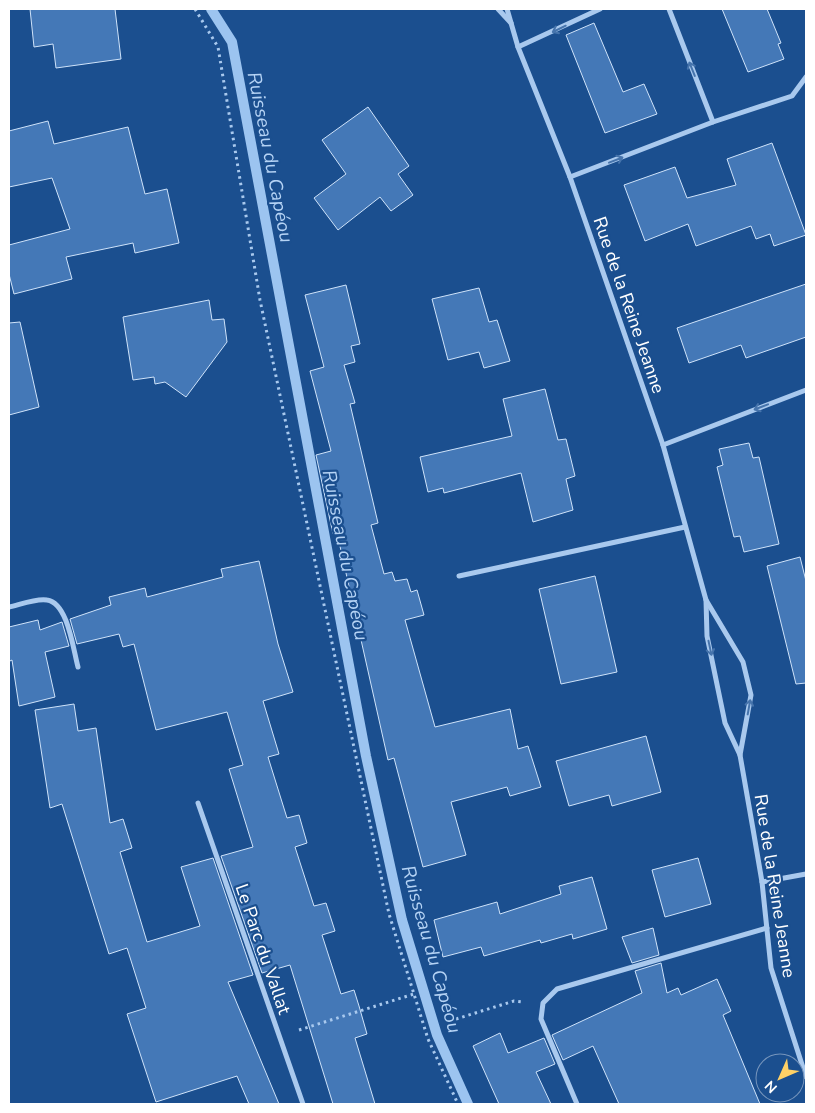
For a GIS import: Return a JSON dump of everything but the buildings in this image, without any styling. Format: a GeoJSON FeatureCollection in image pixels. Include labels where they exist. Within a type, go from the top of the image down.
{"type":"FeatureCollection","features":[{"type":"Feature","properties":{"kind":"street","name":"Rue de la Reine Jeanne"},"geometry":{"type":"LineString","coordinates":[[498,9],[511,23]]}},
{"type":"Feature","properties":{"kind":"street","name":"Rue de la Reine Jeanne"},"geometry":{"type":"LineString","coordinates":[[508,9],[518,47],[570,177],[663,445],[706,600],[743,662],[751,695],[740,755]]}},
{"type":"Feature","properties":{"kind":"street"},"geometry":{"type":"LineString","coordinates":[[518,47],[600,9]]}},
{"type":"Feature","properties":{"kind":"street"},"geometry":{"type":"LineString","coordinates":[[669,9],[714,122]]}},
{"type":"Feature","properties":{"kind":"street"},"geometry":{"type":"LineString","coordinates":[[570,177],[714,122],[792,96],[806,76]]}},
{"type":"Feature","properties":{"kind":"street"},"geometry":{"type":"LineString","coordinates":[[663,445],[806,390]]}},
{"type":"Feature","properties":{"kind":"street"},"geometry":{"type":"LineString","coordinates":[[459,576],[685,528]]}},
{"type":"Feature","properties":{"kind":"street"},"geometry":{"type":"LineString","coordinates":[[9,607],[46,599],[56,603],[63,611],[78,667]]}},
{"type":"Feature","properties":{"kind":"street","name":"Rue de la Reine Jeanne"},"geometry":{"type":"LineString","coordinates":[[706,600],[707,636],[726,724],[740,755],[762,882],[771,968],[806,1077]]}},
{"type":"Feature","properties":{"kind":"street","name":"Le Parc du Vallat"},"geometry":{"type":"LineString","coordinates":[[198,803],[303,1104]]}},
{"type":"Feature","properties":{"kind":"street"},"geometry":{"type":"LineString","coordinates":[[762,882],[806,874]]}},
{"type":"Feature","properties":{"kind":"street"},"geometry":{"type":"LineString","coordinates":[[577,1104],[541,1019],[543,1003],[557,989],[767,928]]}},
{"type":"Feature","properties":{"kind":"path"},"geometry":{"type":"LineString","coordinates":[[195,9],[218,47],[262,309],[390,914],[428,1039],[458,1104]]}},
{"type":"Feature","properties":{"kind":"path"},"geometry":{"type":"LineString","coordinates":[[279,1036],[414,994]]}},
{"type":"Feature","properties":{"kind":"path"},"geometry":{"type":"LineString","coordinates":[[456,1019],[514,1001],[543,1003]]}},
{"type":"Feature","properties":{"kind":"waterway","name":"Ruisseau du Capéou"},"geometry":{"type":"LineString","coordinates":[[211,9],[232,42],[366,756],[402,920],[437,1035],[468,1104]]}}]}
